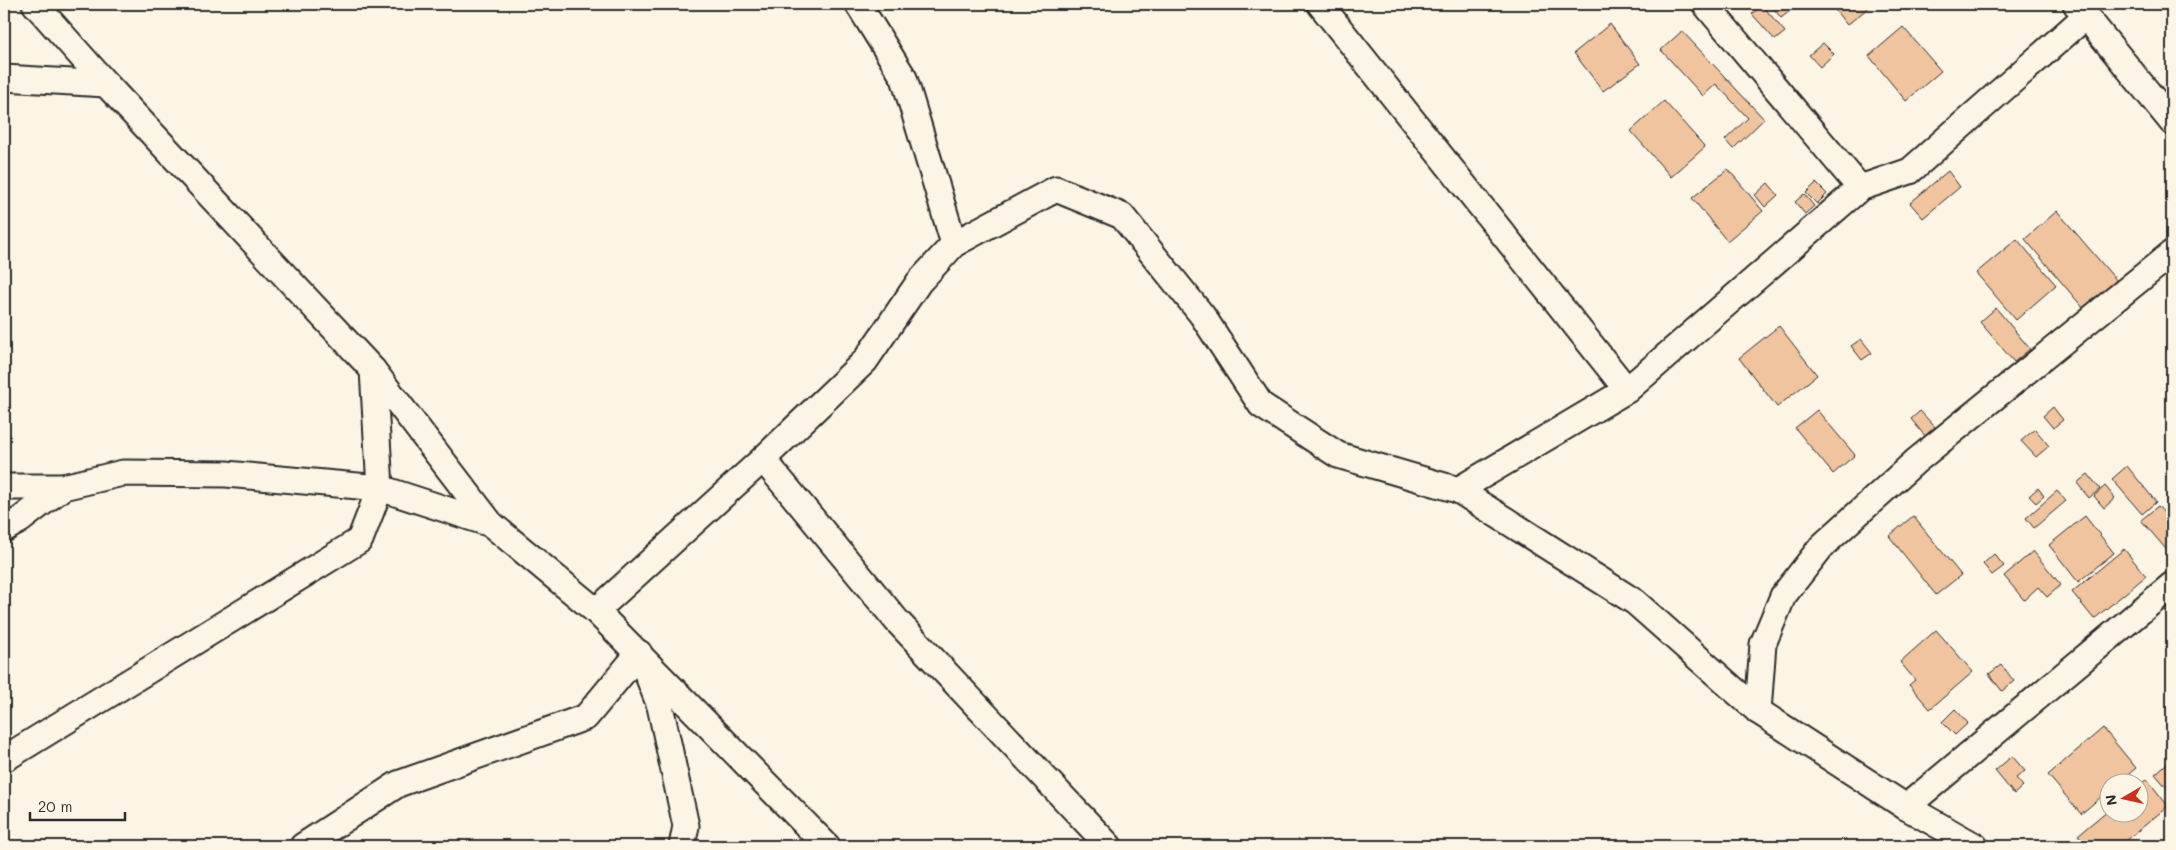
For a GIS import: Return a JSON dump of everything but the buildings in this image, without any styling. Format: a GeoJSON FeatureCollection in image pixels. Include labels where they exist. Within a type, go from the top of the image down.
{"type":"FeatureCollection","features":[{"type":"Feature","properties":{"kind":"street"},"geometry":{"type":"LineString","coordinates":[[35,4],[106,84],[373,370],[491,524],[596,611],[828,846]]}},
{"type":"Feature","properties":{"kind":"street"},"geometry":{"type":"LineString","coordinates":[[858,4],[904,78],[954,244]]}},
{"type":"Feature","properties":{"kind":"street"},"geometry":{"type":"LineString","coordinates":[[1320,4],[1627,390]]}},
{"type":"Feature","properties":{"kind":"street"},"geometry":{"type":"LineString","coordinates":[[1705,4],[1860,188]]}},
{"type":"Feature","properties":{"kind":"street"},"geometry":{"type":"LineString","coordinates":[[1458,490],[1627,390],[1860,188],[1910,171],[2081,10],[2172,122]]}},
{"type":"Feature","properties":{"kind":"street"},"geometry":{"type":"LineString","coordinates":[[4,78],[106,84]]}},
{"type":"Feature","properties":{"kind":"street"},"geometry":{"type":"LineString","coordinates":[[596,611],[764,459],[865,361],[919,282],[954,244],[1056,189],[1122,216],[1202,315],[1261,404],[1338,455],[1458,490],[1635,602],[1758,711],[1906,807],[1975,846]]}},
{"type":"Feature","properties":{"kind":"street"},"geometry":{"type":"LineString","coordinates":[[1758,711],[1763,644],[1783,596],[1822,546],[1916,461],[2172,253]]}},
{"type":"Feature","properties":{"kind":"street"},"geometry":{"type":"LineString","coordinates":[[4,759],[360,540],[380,488],[373,370]]}},
{"type":"Feature","properties":{"kind":"street"},"geometry":{"type":"LineString","coordinates":[[764,459],[898,621],[1109,846]]}},
{"type":"Feature","properties":{"kind":"street"},"geometry":{"type":"LineString","coordinates":[[4,487],[62,488],[123,473],[226,474],[380,488],[491,524]]}},
{"type":"Feature","properties":{"kind":"street"},"geometry":{"type":"LineString","coordinates":[[4,530],[62,488]]}},
{"type":"Feature","properties":{"kind":"street"},"geometry":{"type":"LineString","coordinates":[[1906,807],[2172,585]]}},
{"type":"Feature","properties":{"kind":"street"},"geometry":{"type":"LineString","coordinates":[[303,846],[398,784],[586,717],[639,653]]}},
{"type":"Feature","properties":{"kind":"street"},"geometry":{"type":"LineString","coordinates":[[639,653],[660,706],[686,826],[682,846]]}}]}
